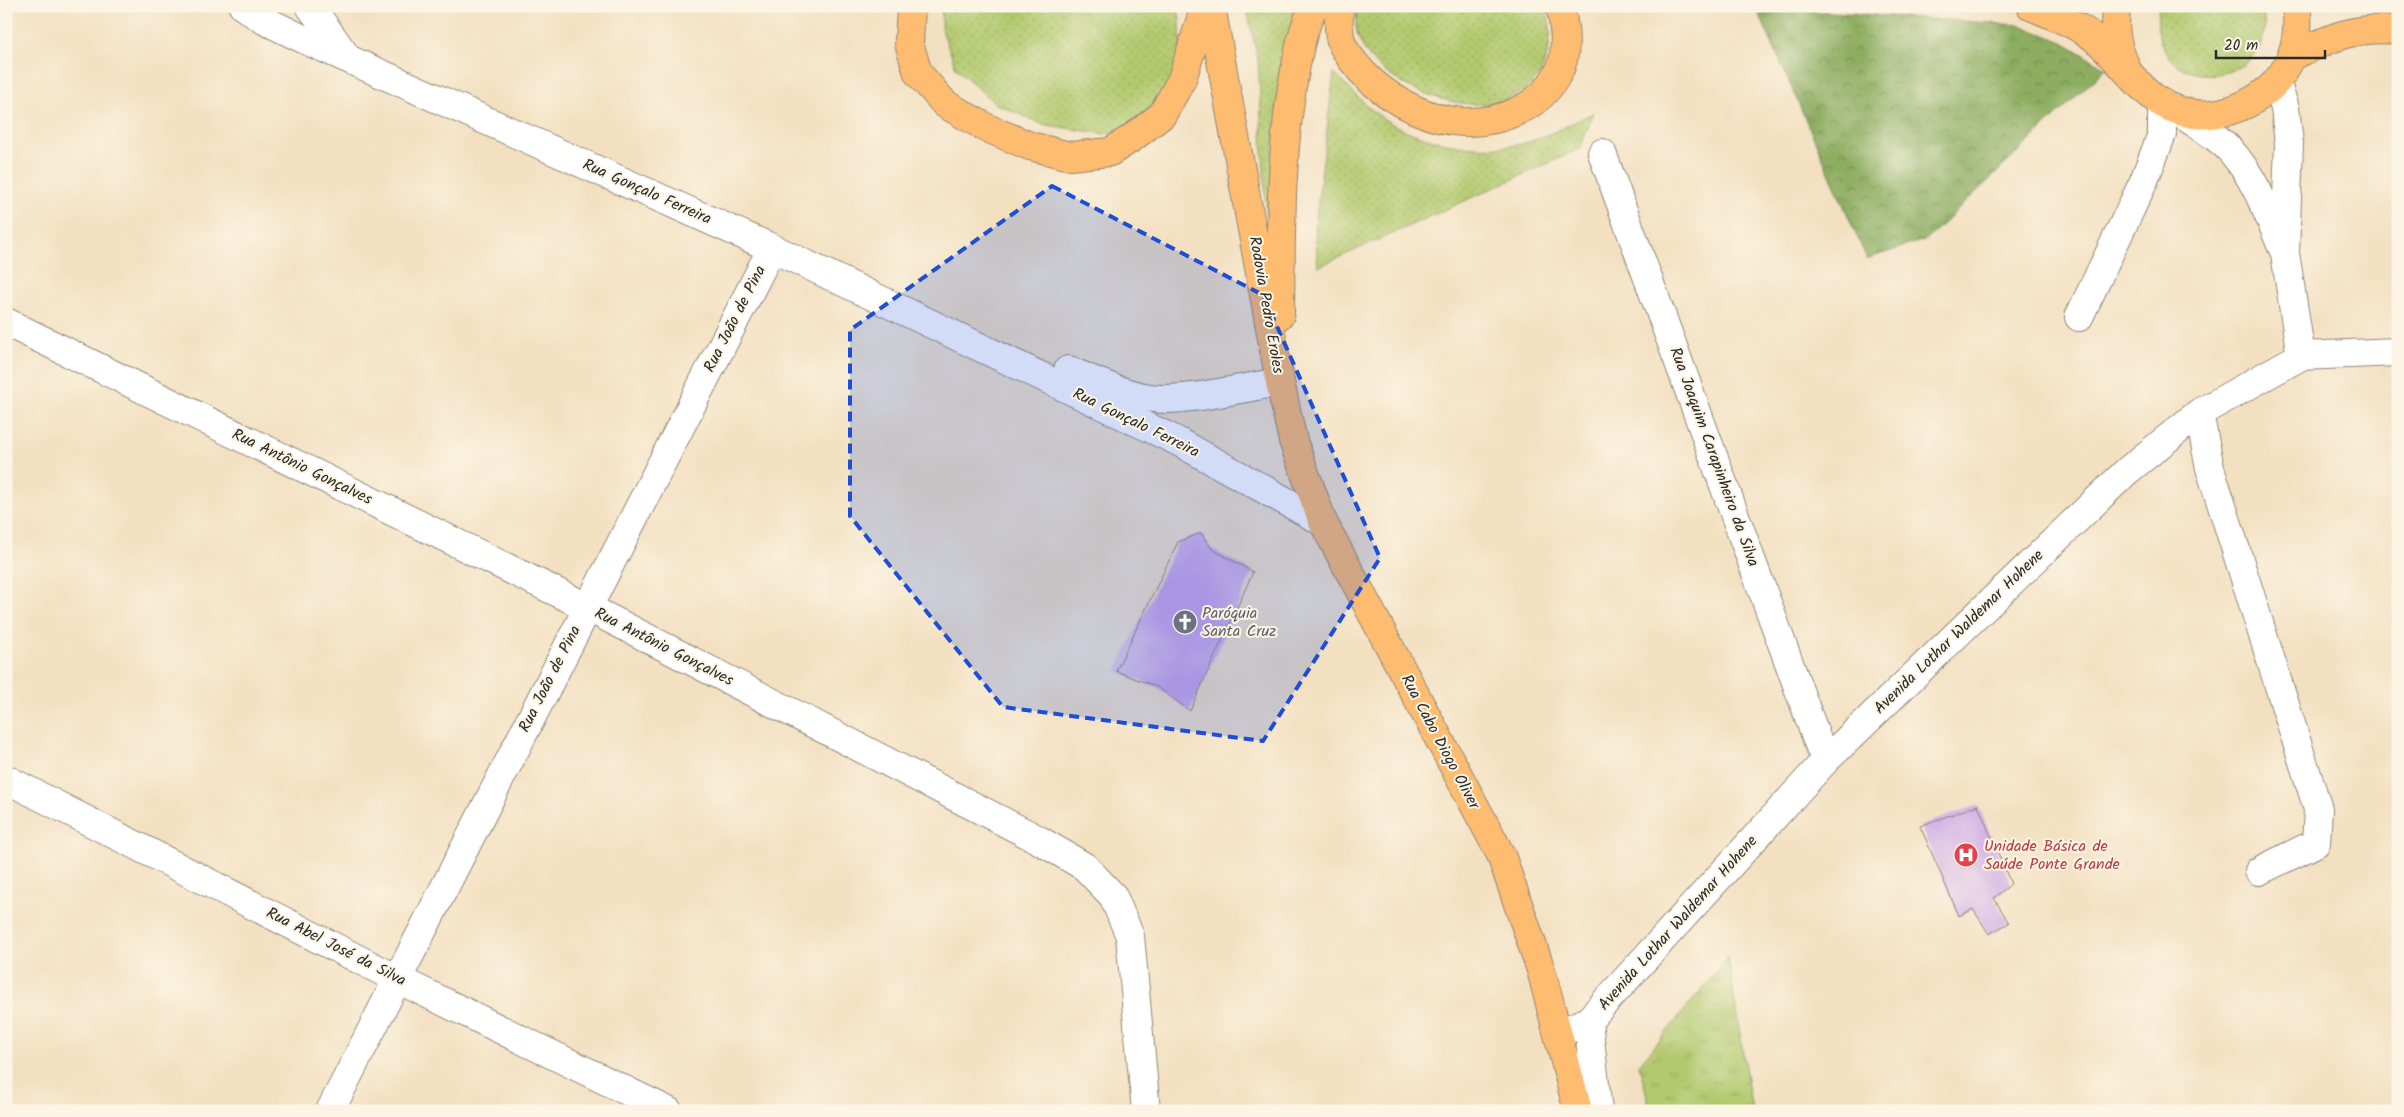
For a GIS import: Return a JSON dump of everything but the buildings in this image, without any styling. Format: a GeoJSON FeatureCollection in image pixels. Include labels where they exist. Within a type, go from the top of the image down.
{"type":"FeatureCollection","features":[{"type":"Feature","properties":{"kind":"main road"},"geometry":{"type":"LineString","coordinates":[[911,6],[910,43],[918,73],[946,104],[987,128],[1030,146],[1070,156],[1110,152],[1162,116],[1182,80],[1205,6]]}},
{"type":"Feature","properties":{"kind":"main road","name":"Rodovia Pedro Eroles"},"geometry":{"type":"LineString","coordinates":[[1211,6],[1280,382]]}},
{"type":"Feature","properties":{"kind":"main road","name":"Rodovia Pedro Eroles"},"geometry":{"type":"LineString","coordinates":[[1280,382],[1281,177],[1286,127],[1301,40],[1314,6]]}},
{"type":"Feature","properties":{"kind":"main road"},"geometry":{"type":"LineString","coordinates":[[1339,6],[1340,38],[1353,62],[1374,86],[1418,111],[1454,121],[1491,120],[1522,110],[1544,94],[1559,72],[1564,51],[1564,25],[1560,6]]}},
{"type":"Feature","properties":{"kind":"main road"},"geometry":{"type":"LineString","coordinates":[[2031,6],[2066,22],[2097,40],[2129,73],[2167,106],[2200,114],[2229,112],[2255,101],[2276,82],[2291,57],[2298,25],[2296,6]]}},
{"type":"Feature","properties":{"kind":"main road"},"geometry":{"type":"LineString","coordinates":[[2117,6],[2114,18],[2117,46],[2129,73]]}},
{"type":"Feature","properties":{"kind":"main road"},"geometry":{"type":"LineString","coordinates":[[2291,57],[2328,38],[2356,30],[2398,30]]}},
{"type":"Feature","properties":{"kind":"main road","name":"Rua Cabo Diogo Oliver"},"geometry":{"type":"LineString","coordinates":[[1280,382],[1293,441],[1323,522],[1501,854],[1541,970],[1578,1111]]}},
{"type":"Feature","properties":{"kind":"street","name":"Rua Gonçalo Ferreira"},"geometry":{"type":"LineString","coordinates":[[243,6],[264,20],[301,38],[772,248],[1178,441],[1323,522]]}},
{"type":"Feature","properties":{"kind":"street","name":"Rua Gonçalo Ferreira"},"geometry":{"type":"LineString","coordinates":[[310,6],[347,57]]}},
{"type":"Feature","properties":{"kind":"street"},"geometry":{"type":"LineString","coordinates":[[2276,82],[2285,108],[2289,143],[2284,253],[2301,356]]}},
{"type":"Feature","properties":{"kind":"street"},"geometry":{"type":"LineString","coordinates":[[2079,317],[2143,183],[2162,134],[2167,106],[2228,147],[2244,167],[2260,192],[2284,253]]}},
{"type":"Feature","properties":{"kind":"street","name":"Rua Joaquim Carapinheiro da Silva"},"geometry":{"type":"LineString","coordinates":[[1602,153],[1825,761]]}},
{"type":"Feature","properties":{"kind":"street","name":"Rua João de Pina"},"geometry":{"type":"LineString","coordinates":[[330,1111],[772,248]]}},
{"type":"Feature","properties":{"kind":"street","name":"Rua Antônio Gonçalves"},"geometry":{"type":"LineString","coordinates":[[6,322],[587,607],[1039,840],[1085,867],[1113,896],[1130,936],[1146,1111]]}},
{"type":"Feature","properties":{"kind":"street","name":"Rua Gonçalo Ferreira"},"geometry":{"type":"LineString","coordinates":[[946,331],[1064,369],[1123,392],[1153,398],[1183,398],[1280,382]]}},
{"type":"Feature","properties":{"kind":"street","name":"Avenida Lothar Waldemar Hohene"},"geometry":{"type":"LineString","coordinates":[[1559,1033],[1588,1021],[1825,761],[2127,471],[2199,413],[2301,356],[2398,352]]}},
{"type":"Feature","properties":{"kind":"street"},"geometry":{"type":"LineString","coordinates":[[2199,413],[2210,468],[2318,809],[2316,843],[2259,871]]}},
{"type":"Feature","properties":{"kind":"street","name":"Rua Abel José da Silva"},"geometry":{"type":"LineString","coordinates":[[6,779],[397,979],[668,1111]]}},
{"type":"Feature","properties":{"kind":"street","name":"Avenida Lothar Waldemar Hohene"},"geometry":{"type":"LineString","coordinates":[[1588,1021],[1598,1111]]}},
{"type":"Feature","properties":{"kind":"highlighted area"},"geometry":{"type":"Polygon","coordinates":[[[1052,186],[1263,295],[1380,558],[1263,741],[1003,707],[850,516],[850,330],[1052,186]]]}},
{"type":"Feature","properties":{"kind":"green space"},"geometry":{"type":"Polygon","coordinates":[[[942,6],[1177,6],[1180,19],[1181,59],[1173,89],[1128,131],[1104,134],[1042,124],[996,104],[956,68],[941,27],[942,6]]]}},
{"type":"Feature","properties":{"kind":"green space"},"geometry":{"type":"Polygon","coordinates":[[[1246,6],[1299,6],[1287,41],[1280,73],[1267,229],[1258,59],[1246,6]]]}},
{"type":"Feature","properties":{"kind":"green space"},"geometry":{"type":"Polygon","coordinates":[[[1357,6],[1544,6],[1550,25],[1548,52],[1542,71],[1537,78],[1525,89],[1511,97],[1490,104],[1452,102],[1412,88],[1377,65],[1365,50],[1357,33],[1357,6]]]}},
{"type":"Feature","properties":{"kind":"green space"},"geometry":{"type":"Polygon","coordinates":[[[2159,6],[2261,6],[2264,33],[2254,54],[2237,68],[2214,74],[2191,72],[2172,60],[2160,38],[2159,6]]]}},
{"type":"Feature","properties":{"kind":"green space"},"geometry":{"type":"Polygon","coordinates":[[[1756,7],[2020,25],[2063,42],[2106,68],[1927,239],[1867,259],[1756,7]]]}},
{"type":"Feature","properties":{"kind":"green space"},"geometry":{"type":"Polygon","coordinates":[[[1334,73],[1366,104],[1392,124],[1414,134],[1455,145],[1497,147],[1521,144],[1554,132],[1594,112],[1580,149],[1318,267],[1315,225],[1334,73]]]}},
{"type":"Feature","properties":{"kind":"green space"},"geometry":{"type":"Polygon","coordinates":[[[1728,958],[1752,1111],[1651,1111],[1639,1065],[1728,958]]]}},
{"type":"Feature","properties":{"kind":"place","name":"Paróquia Santa Cruz"},"geometry":{"type":"Point","coordinates":[1185,622]}},
{"type":"Feature","properties":{"kind":"place","name":"Unidade Básica de Saúde Ponte Grande"},"geometry":{"type":"Point","coordinates":[1966,855]}}]}
